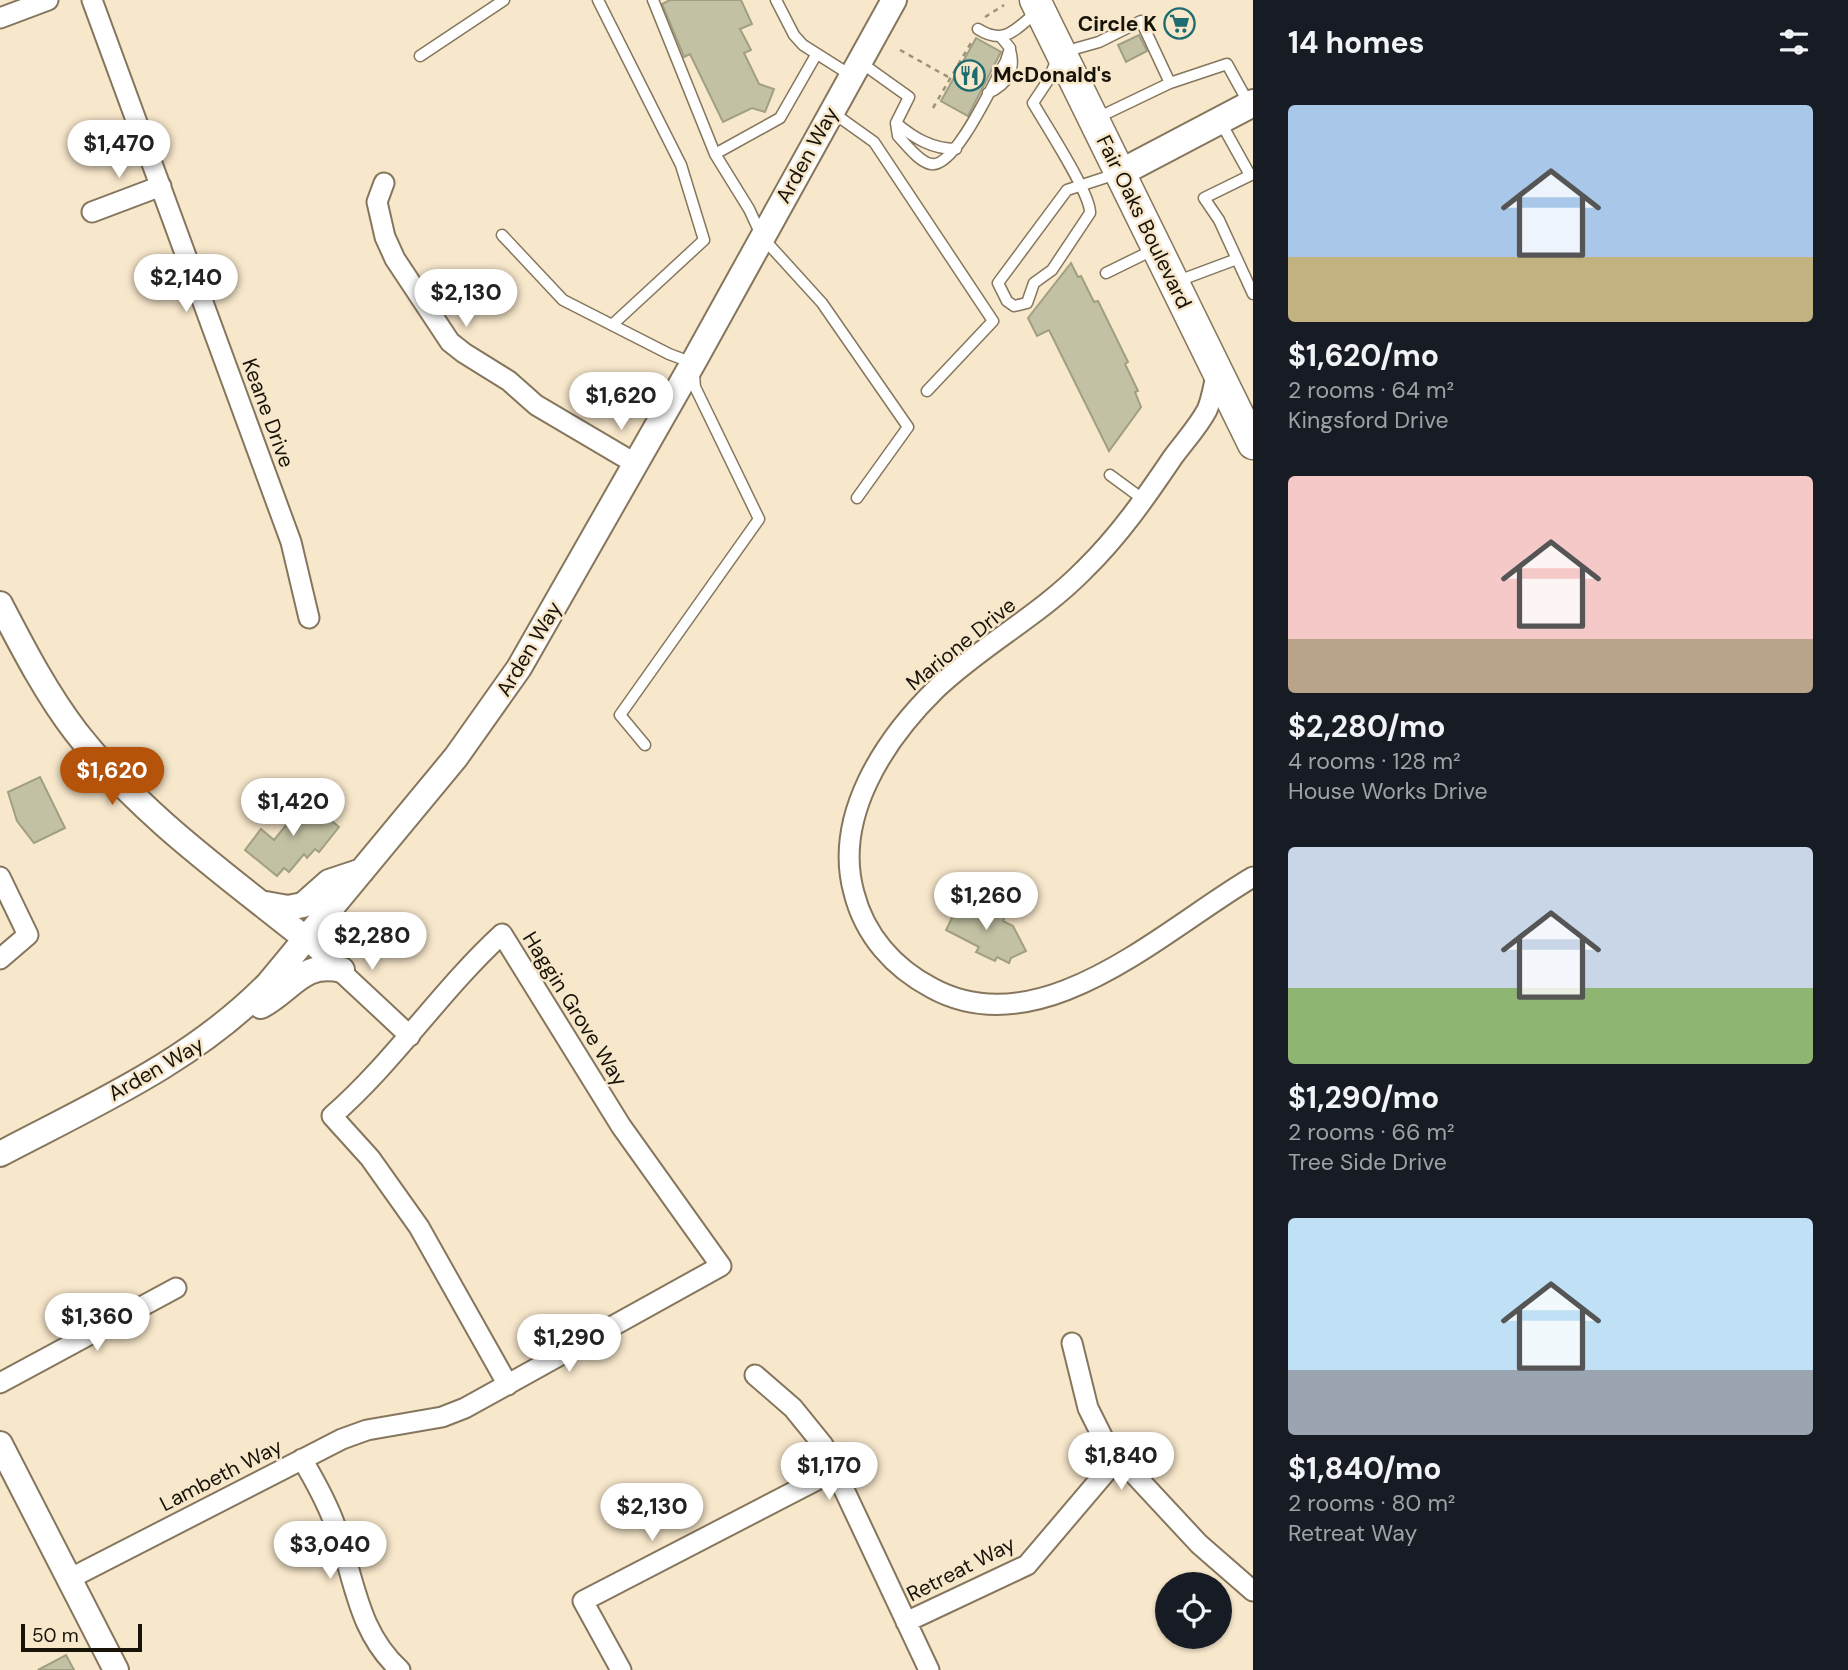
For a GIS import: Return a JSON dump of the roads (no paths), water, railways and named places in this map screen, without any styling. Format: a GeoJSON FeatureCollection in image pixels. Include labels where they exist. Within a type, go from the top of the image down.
{"type":"FeatureCollection","features":[{"type":"Feature","properties":{"kind":"main road","name":"Fair Oaks Boulevard"},"geometry":{"type":"LineString","coordinates":[[1038,5],[1217,371],[1249,427]]}},
{"type":"Feature","properties":{"kind":"main road"},"geometry":{"type":"LineString","coordinates":[[1120,173],[1251,104]]}},
{"type":"Feature","properties":{"kind":"street"},"geometry":{"type":"LineString","coordinates":[[0,18],[48,0]]}},
{"type":"Feature","properties":{"kind":"street","name":"Keane Drive"},"geometry":{"type":"LineString","coordinates":[[92,0],[291,542],[309,618]]}},
{"type":"Feature","properties":{"kind":"street","name":"Arden Way"},"geometry":{"type":"LineString","coordinates":[[0,1154],[158,1071],[185,1055],[229,1021],[269,983],[489,714],[519,668],[636,464],[894,0]]}},
{"type":"Feature","properties":{"kind":"street"},"geometry":{"type":"LineString","coordinates":[[384,183],[377,202],[385,237],[396,259],[450,342],[464,354],[509,381],[536,405],[636,464]]}},
{"type":"Feature","properties":{"kind":"street"},"geometry":{"type":"LineString","coordinates":[[92,212],[161,186]]}},
{"type":"Feature","properties":{"kind":"street","name":"Marione Drive"},"geometry":{"type":"LineString","coordinates":[[1217,371],[1207,409],[1144,501],[1115,538],[1054,598],[937,689],[891,743],[872,773],[853,821],[849,846],[850,872],[855,898],[870,933],[886,954],[915,979],[938,992],[963,1000],[1001,1004],[1053,995],[1101,975],[1253,877]]}},
{"type":"Feature","properties":{"kind":"street"},"geometry":{"type":"LineString","coordinates":[[0,604],[57,705],[97,758],[141,803],[342,970],[410,1036]]}},
{"type":"Feature","properties":{"kind":"street"},"geometry":{"type":"LineString","coordinates":[[259,902],[288,908],[303,905],[329,882],[363,871]]}},
{"type":"Feature","properties":{"kind":"street"},"geometry":{"type":"LineString","coordinates":[[0,877],[28,935],[0,959]]}},
{"type":"Feature","properties":{"kind":"street","name":"Haggin Grove Way"},"geometry":{"type":"LineString","coordinates":[[508,1385],[419,1227],[370,1158],[332,1116],[380,1071],[438,1000],[502,934],[621,1126],[721,1266]]}},
{"type":"Feature","properties":{"kind":"street"},"geometry":{"type":"LineString","coordinates":[[229,1021],[274,998],[310,970],[325,967],[342,970]]}},
{"type":"Feature","properties":{"kind":"street","name":"Lambeth Way"},"geometry":{"type":"LineString","coordinates":[[69,1580],[302,1459],[367,1430],[442,1417],[465,1408],[721,1266]]}},
{"type":"Feature","properties":{"kind":"street"},"geometry":{"type":"LineString","coordinates":[[0,1383],[176,1288]]}},
{"type":"Feature","properties":{"kind":"street"},"geometry":{"type":"LineString","coordinates":[[1072,1343],[1088,1408],[1096,1427],[1117,1459],[1199,1544],[1253,1591]]}},
{"type":"Feature","properties":{"kind":"street","name":"Retreat Way"},"geometry":{"type":"LineString","coordinates":[[755,1376],[776,1391],[809,1426],[836,1470],[906,1622],[1027,1565],[1117,1459]]}},
{"type":"Feature","properties":{"kind":"street"},"geometry":{"type":"LineString","coordinates":[[0,1444],[116,1670]]}},
{"type":"Feature","properties":{"kind":"street"},"geometry":{"type":"LineString","coordinates":[[302,1459],[336,1528],[363,1620],[385,1654],[400,1670]]}},
{"type":"Feature","properties":{"kind":"street"},"geometry":{"type":"LineString","coordinates":[[621,1670],[583,1601],[836,1470]]}},
{"type":"Feature","properties":{"kind":"street"},"geometry":{"type":"LineString","coordinates":[[906,1622],[929,1670]]}},
{"type":"Feature","properties":{"kind":"lane"},"geometry":{"type":"LineString","coordinates":[[420,56],[504,0]]}},
{"type":"Feature","properties":{"kind":"lane"},"geometry":{"type":"LineString","coordinates":[[598,0],[681,165],[704,240],[612,325]]}},
{"type":"Feature","properties":{"kind":"lane"},"geometry":{"type":"LineString","coordinates":[[653,0],[715,154],[749,209],[762,237],[822,303],[908,427],[857,498]]}},
{"type":"Feature","properties":{"kind":"lane"},"geometry":{"type":"LineString","coordinates":[[776,0],[794,35],[816,55],[856,69],[909,97],[897,123],[898,136],[925,161],[932,164],[943,163],[956,149],[987,93],[1010,48],[1002,37]]}},
{"type":"Feature","properties":{"kind":"lane"},"geometry":{"type":"LineString","coordinates":[[978,29],[992,38],[1002,37],[1038,5]]}},
{"type":"Feature","properties":{"kind":"lane"},"geometry":{"type":"LineString","coordinates":[[1120,173],[1080,186],[1067,190],[998,283],[1007,301],[1014,306],[1027,303],[1034,283],[1052,270],[1090,213],[1090,206],[1080,186],[1033,103],[1048,82],[1060,53],[1099,42],[1141,21],[1170,83]]}},
{"type":"Feature","properties":{"kind":"lane"},"geometry":{"type":"LineString","coordinates":[[715,154],[780,118],[816,55]]}},
{"type":"Feature","properties":{"kind":"lane"},"geometry":{"type":"LineString","coordinates":[[1094,119],[1170,83],[1227,64],[1251,104]]}},
{"type":"Feature","properties":{"kind":"lane"},"geometry":{"type":"LineString","coordinates":[[831,112],[874,142],[993,321],[927,391]]}},
{"type":"Feature","properties":{"kind":"lane"},"geometry":{"type":"LineString","coordinates":[[1219,121],[1252,174],[1204,198],[1219,220],[1253,294]]}},
{"type":"Feature","properties":{"kind":"lane"},"geometry":{"type":"LineString","coordinates":[[897,123],[909,134],[927,144],[942,149],[956,149]]}},
{"type":"Feature","properties":{"kind":"lane"},"geometry":{"type":"LineString","coordinates":[[502,235],[563,300],[669,354],[693,363],[695,387],[759,519],[620,715],[645,745]]}},
{"type":"Feature","properties":{"kind":"lane"},"geometry":{"type":"LineString","coordinates":[[1105,273],[1157,248]]}},
{"type":"Feature","properties":{"kind":"lane"},"geometry":{"type":"LineString","coordinates":[[1174,283],[1237,259]]}},
{"type":"Feature","properties":{"kind":"lane"},"geometry":{"type":"LineString","coordinates":[[1110,474],[1144,501]]}},
{"type":"Feature","properties":{"kind":"place","name":"Circle K"},"geometry":{"type":"Point","coordinates":[1180,24]}},
{"type":"Feature","properties":{"kind":"place","name":"McDonald's"},"geometry":{"type":"Point","coordinates":[970,75]}}]}
